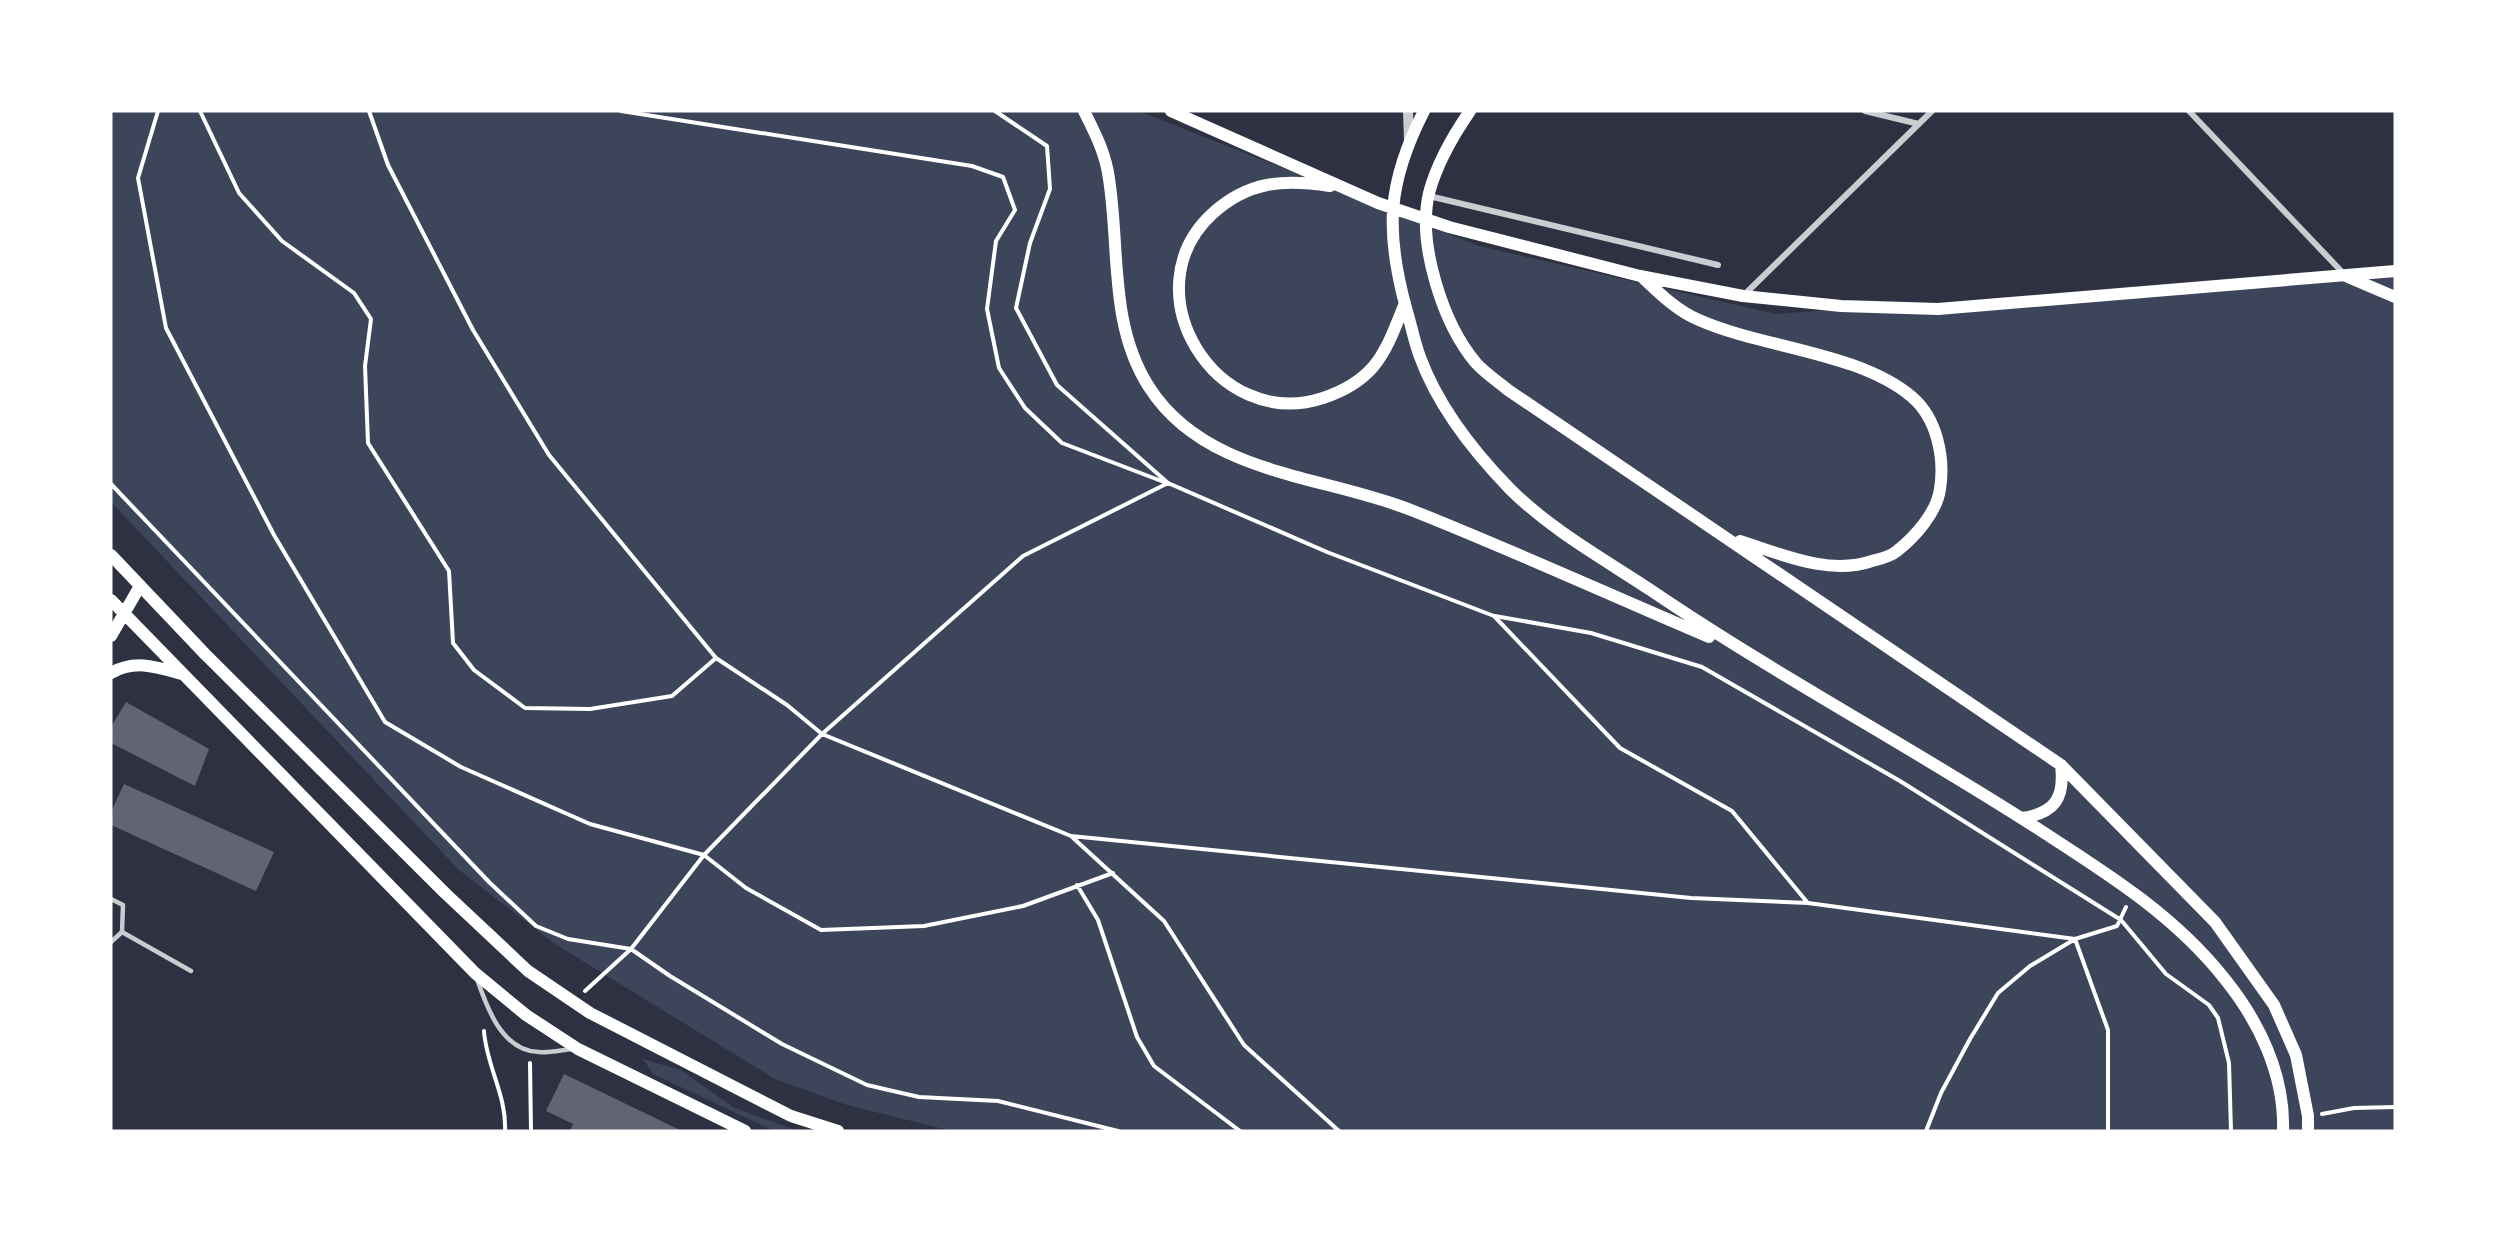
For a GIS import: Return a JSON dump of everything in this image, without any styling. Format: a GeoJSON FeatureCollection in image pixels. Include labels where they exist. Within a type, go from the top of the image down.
{"type":"FeatureCollection","features":[{"type":"Feature","properties":{"kind":"main road"},"geometry":{"type":"LineString","coordinates":[[1084,111],[1100,142],[1109,178],[1120,307],[1130,348],[1149,387],[1176,420],[1209,443],[1263,467],[1409,509],[1738,649]]}},
{"type":"Feature","properties":{"kind":"main road"},"geometry":{"type":"LineString","coordinates":[[1171,111],[1346,188],[1449,227],[1640,276],[1743,296],[1842,306],[1938,309],[2395,271]]}},
{"type":"Feature","properties":{"kind":"main road"},"geometry":{"type":"LineString","coordinates":[[1424,111],[1409,140],[1394,190],[1391,242],[1420,358],[1445,406],[1474,448],[1511,489],[1548,522],[1738,649],[2022,818],[2132,890],[2189,940],[2223,976],[2251,1015],[2271,1056],[2283,1110],[2283,1131]]}},
{"type":"Feature","properties":{"kind":"main road"},"geometry":{"type":"LineString","coordinates":[[1470,111],[1449,141],[1428,196],[1427,248],[1454,330],[1476,363],[1508,390],[2061,765],[2181,884],[2215,921],[2244,959],[2274,1005],[2296,1055],[2308,1116],[2308,1131]]}},
{"type":"Feature","properties":{"kind":"main road"},"geometry":{"type":"LineString","coordinates":[[1346,188],[1302,182],[1264,184],[1229,199],[1202,224],[1184,257],[1179,295],[1186,332],[1205,364],[1234,389],[1269,402],[1306,403],[1342,391],[1372,368],[1392,337],[1405,303]]}},
{"type":"Feature","properties":{"kind":"main road"},"geometry":{"type":"LineString","coordinates":[[1640,276],[1671,303],[1696,319],[1728,332],[1848,365],[1884,379],[1913,398],[1932,425],[1942,458],[1940,492],[1923,525],[1895,553],[1855,567],[1807,562],[1726,536]]}},
{"type":"Feature","properties":{"kind":"main road"},"geometry":{"type":"LineString","coordinates":[[2347,276],[2395,297]]}},
{"type":"Feature","properties":{"kind":"main road"},"geometry":{"type":"LineString","coordinates":[[111,555],[454,902],[528,971],[573,1002],[791,1116],[838,1131]]}},
{"type":"Feature","properties":{"kind":"main road"},"geometry":{"type":"LineString","coordinates":[[111,636],[140,586]]}},
{"type":"Feature","properties":{"kind":"main road"},"geometry":{"type":"LineString","coordinates":[[111,600],[475,973],[526,1015],[578,1048],[745,1131]]}},
{"type":"Feature","properties":{"kind":"main road"},"geometry":{"type":"LineString","coordinates":[[111,673],[120,668],[147,664],[184,675]]}},
{"type":"Feature","properties":{"kind":"main road"},"geometry":{"type":"LineString","coordinates":[[2022,818],[2041,815],[2056,803],[2064,784],[2061,765]]}},
{"type":"Feature","properties":{"kind":"street"},"geometry":{"type":"LineString","coordinates":[[1408,111],[1409,140]]}},
{"type":"Feature","properties":{"kind":"street"},"geometry":{"type":"LineString","coordinates":[[1865,111],[1919,124]]}},
{"type":"Feature","properties":{"kind":"street"},"geometry":{"type":"LineString","coordinates":[[1743,296],[1932,111]]}},
{"type":"Feature","properties":{"kind":"street"},"geometry":{"type":"LineString","coordinates":[[2190,111],[2347,276]]}},
{"type":"Feature","properties":{"kind":"street"},"geometry":{"type":"LineString","coordinates":[[1428,196],[1718,265]]}},
{"type":"Feature","properties":{"kind":"lane"},"geometry":{"type":"LineString","coordinates":[[111,898],[123,905],[122,932],[111,942]]}},
{"type":"Feature","properties":{"kind":"lane"},"geometry":{"type":"LineString","coordinates":[[122,932],[191,971]]}},
{"type":"Feature","properties":{"kind":"lane"},"geometry":{"type":"LineString","coordinates":[[475,973],[483,997],[505,1036],[538,1052],[578,1048]]}},
{"type":"Feature","properties":{"kind":"path"},"geometry":{"type":"LineString","coordinates":[[158,111],[138,178],[166,328],[274,535],[385,722],[461,767],[590,824],[704,855],[746,888],[821,930],[924,926],[1023,906],[1113,873]]}},
{"type":"Feature","properties":{"kind":"path"},"geometry":{"type":"LineString","coordinates":[[200,111],[239,193],[282,241],[354,293],[371,319],[365,366],[368,443],[449,571],[453,642],[474,670],[525,708],[590,709],[672,696],[716,658]]}},
{"type":"Feature","properties":{"kind":"path"},"geometry":{"type":"LineString","coordinates":[[369,111],[388,165],[472,330],[549,455],[716,658],[787,705],[822,734],[1071,836],[1691,898],[1808,903],[2075,939]]}},
{"type":"Feature","properties":{"kind":"path"},"geometry":{"type":"LineString","coordinates":[[621,111],[972,166],[1003,177],[1015,210],[996,241],[987,309],[999,368],[1025,408],[1062,443],[1168,483],[1327,552],[1494,616],[1591,633],[1702,667],[1900,781],[2121,920],[2166,974],[2209,1005],[2218,1018],[2229,1063],[2231,1131]]}},
{"type":"Feature","properties":{"kind":"path"},"geometry":{"type":"LineString","coordinates":[[995,111],[1047,146],[1050,189],[1030,243],[1016,308],[1057,385],[1168,483]]}},
{"type":"Feature","properties":{"kind":"path"},"geometry":{"type":"LineString","coordinates":[[573,1002],[631,949],[704,855],[822,734],[1023,556],[1168,483]]}},
{"type":"Feature","properties":{"kind":"path"},"geometry":{"type":"LineString","coordinates":[[111,484],[489,882],[536,926],[568,939],[631,949],[670,976],[782,1044],[867,1085],[919,1097],[998,1101],[1118,1131]]}},
{"type":"Feature","properties":{"kind":"path"},"geometry":{"type":"LineString","coordinates":[[1494,616],[1620,748],[1732,811],[1808,903]]}},
{"type":"Feature","properties":{"kind":"path"},"geometry":{"type":"LineString","coordinates":[[1071,836],[1164,921],[1244,1045],[1339,1131]]}},
{"type":"Feature","properties":{"kind":"path"},"geometry":{"type":"LineString","coordinates":[[1077,885],[1098,920],[1137,1037],[1154,1066],[1240,1131]]}},
{"type":"Feature","properties":{"kind":"path"},"geometry":{"type":"LineString","coordinates":[[1926,1131],[1965,1048],[1998,993],[2030,966],[2075,939],[2117,926],[2132,890]]}},
{"type":"Feature","properties":{"kind":"path"},"geometry":{"type":"LineString","coordinates":[[2075,939],[2108,1030],[2108,1131]]}},
{"type":"Feature","properties":{"kind":"path"},"geometry":{"type":"LineString","coordinates":[[483,997],[485,1043],[506,1115],[505,1131]]}},
{"type":"Feature","properties":{"kind":"path"},"geometry":{"type":"LineString","coordinates":[[528,1049],[531,1131]]}},
{"type":"Feature","properties":{"kind":"path"},"geometry":{"type":"LineString","coordinates":[[2308,1116],[2354,1108],[2395,1107]]}},
{"type":"Feature","properties":{"kind":"shaded area"},"geometry":{"type":"Polygon","coordinates":[[[111,111],[1139,111],[1479,246],[1776,314],[2395,271],[2395,1131],[952,1131],[847,1105],[775,1079],[555,944],[459,870],[111,502],[111,111]]]}},
{"type":"Feature","properties":{"kind":"shaded area"},"geometry":{"type":"Polygon","coordinates":[[[643,1059],[681,1070],[733,1107],[798,1131],[774,1131],[653,1074],[643,1059]]]}},
{"type":"Feature","properties":{"kind":"building"},"geometry":{"type":"Polygon","coordinates":[[[126,702],[209,749],[195,786],[111,743],[111,727],[126,702]]]}},
{"type":"Feature","properties":{"kind":"building"},"geometry":{"type":"Polygon","coordinates":[[[124,784],[274,852],[256,891],[111,825],[111,812],[124,784]]]}},
{"type":"Feature","properties":{"kind":"building"},"geometry":{"type":"Polygon","coordinates":[[[564,1074],[682,1131],[570,1131],[573,1124],[546,1111],[564,1074]]]}}]}
